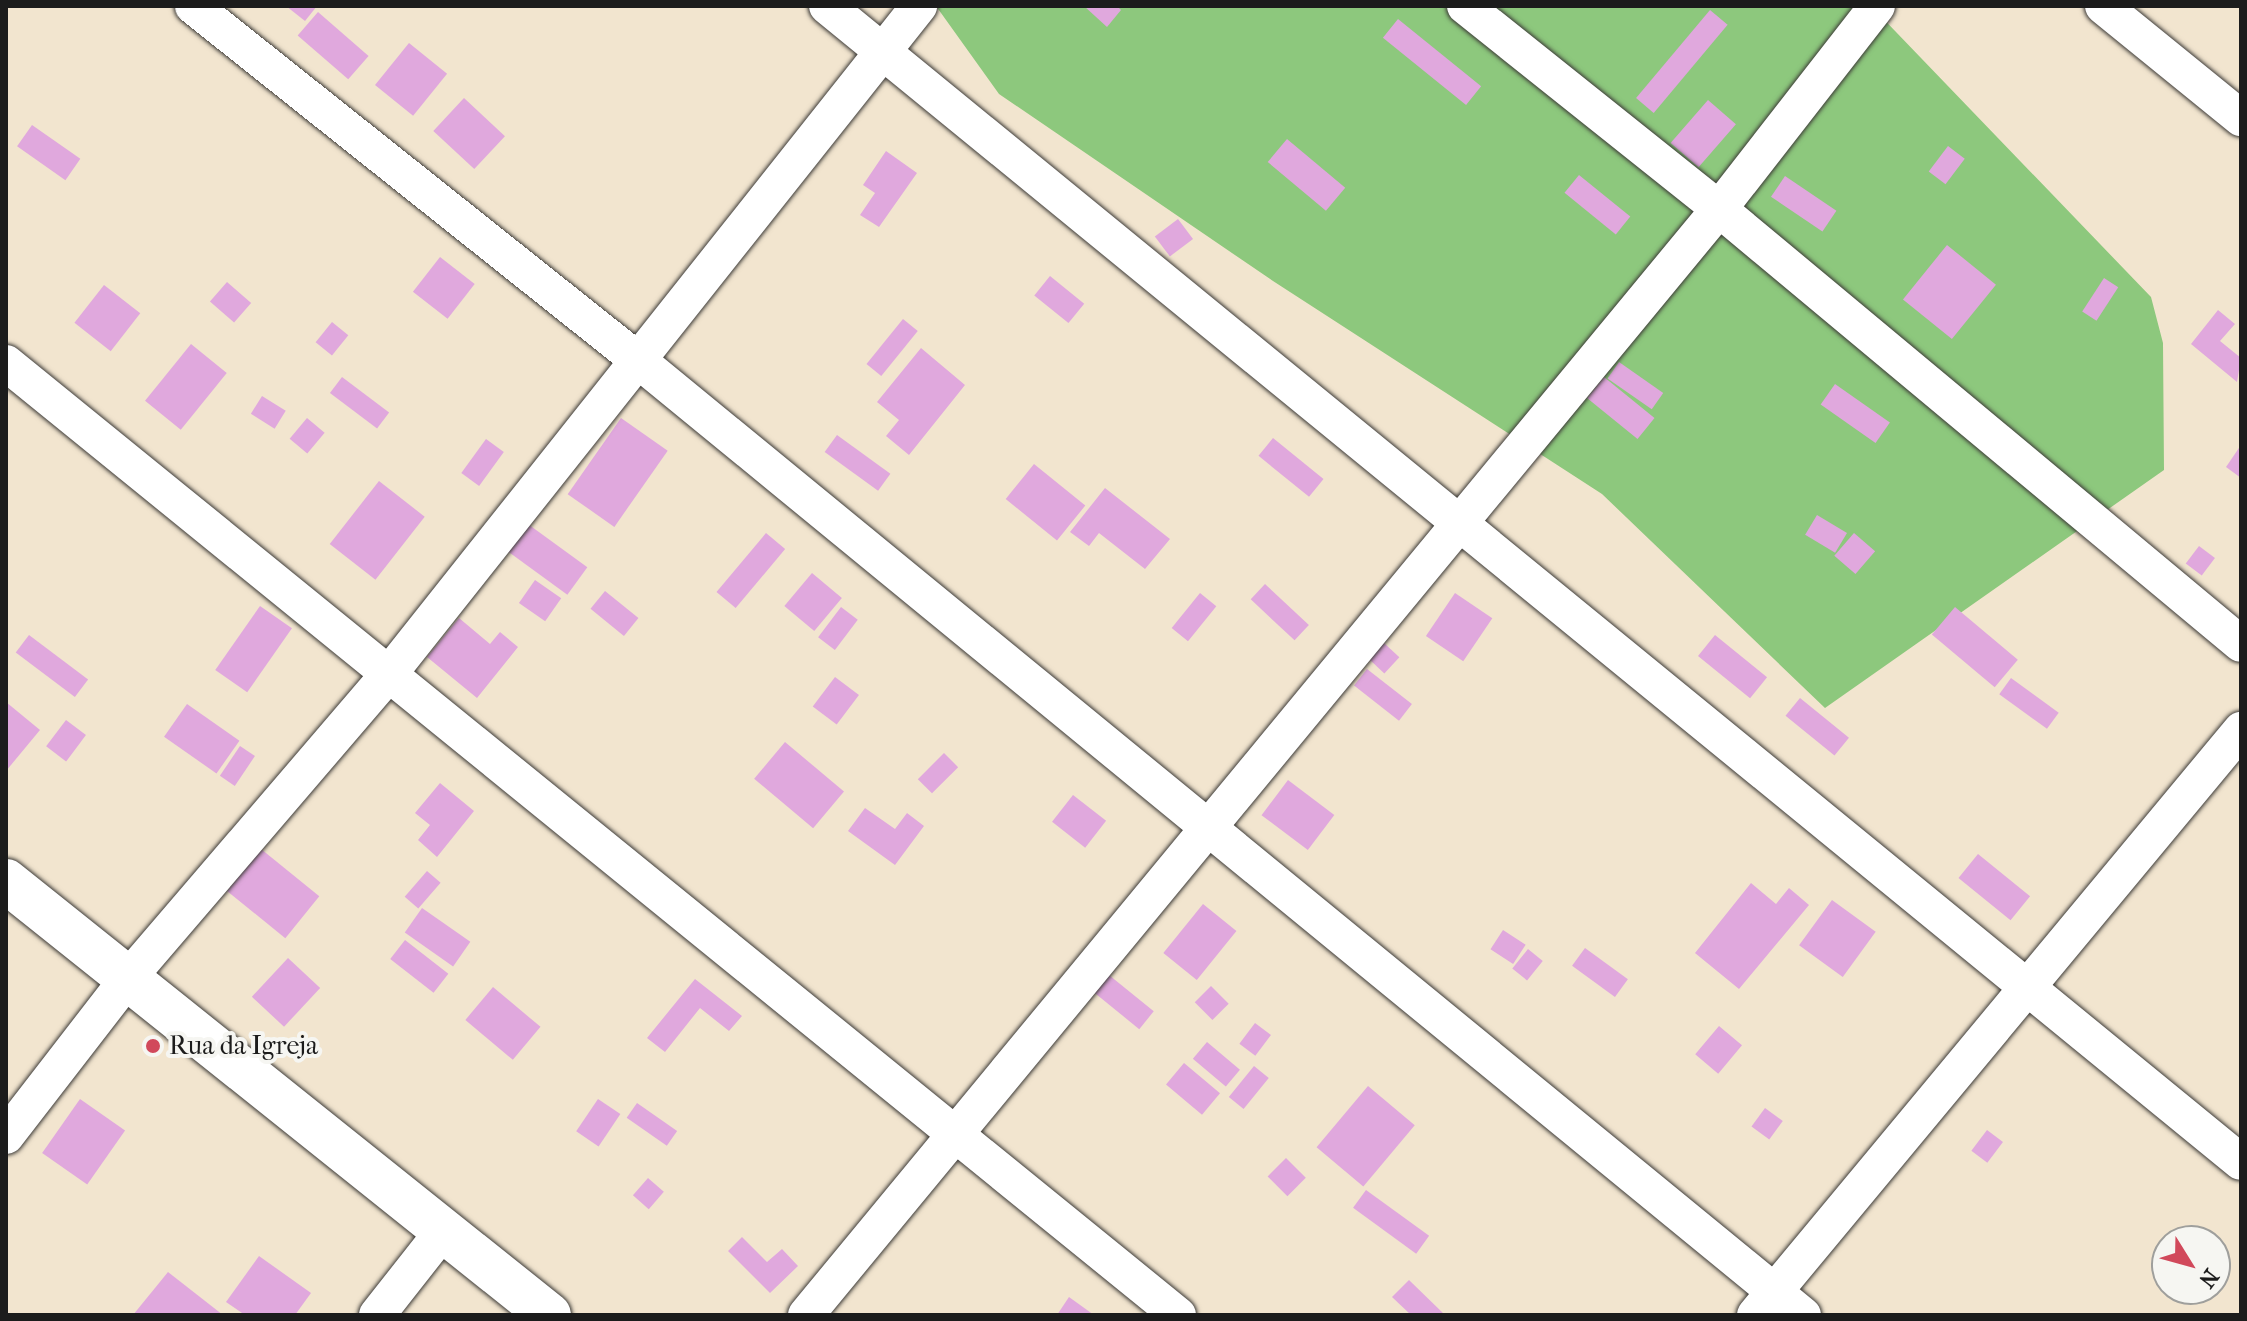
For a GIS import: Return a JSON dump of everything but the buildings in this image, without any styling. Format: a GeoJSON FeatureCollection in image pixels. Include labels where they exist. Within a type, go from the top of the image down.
{"type":"FeatureCollection","features":[{"type":"Feature","properties":{"kind":"street"},"geometry":{"type":"LineString","coordinates":[[193,6],[639,361],[1210,830],[1764,1303],[1803,1315]]}},
{"type":"Feature","properties":{"kind":"street"},"geometry":{"type":"LineString","coordinates":[[827,6],[2241,1162]]}},
{"type":"Feature","properties":{"kind":"street"},"geometry":{"type":"LineString","coordinates":[[6,1136],[129,977],[389,674],[919,6]]}},
{"type":"Feature","properties":{"kind":"street"},"geometry":{"type":"LineString","coordinates":[[1465,6],[1719,209],[2241,644]]}},
{"type":"Feature","properties":{"kind":"street"},"geometry":{"type":"LineString","coordinates":[[806,1315],[1210,830],[1719,209],[1877,6]]}},
{"type":"Feature","properties":{"kind":"street"},"geometry":{"type":"LineString","coordinates":[[2103,6],[2241,118]]}},
{"type":"Feature","properties":{"kind":"street"},"geometry":{"type":"LineString","coordinates":[[6,363],[959,1134],[1178,1315]]}},
{"type":"Feature","properties":{"kind":"street"},"geometry":{"type":"LineString","coordinates":[[1764,1303],[2024,986],[2241,730]]}},
{"type":"Feature","properties":{"kind":"street"},"geometry":{"type":"LineString","coordinates":[[6,881],[549,1315]]}},
{"type":"Feature","properties":{"kind":"street"},"geometry":{"type":"LineString","coordinates":[[377,1315],[444,1230]]}},
{"type":"Feature","properties":{"kind":"green space"},"geometry":{"type":"Polygon","coordinates":[[[936,6],[1871,6],[2151,297],[2163,343],[2164,470],[1825,708],[1602,494],[1273,281],[999,94],[936,6]]]}},
{"type":"Feature","properties":{"kind":"place","name":"Rua da Igreja"},"geometry":{"type":"Point","coordinates":[153,1046]}}]}
